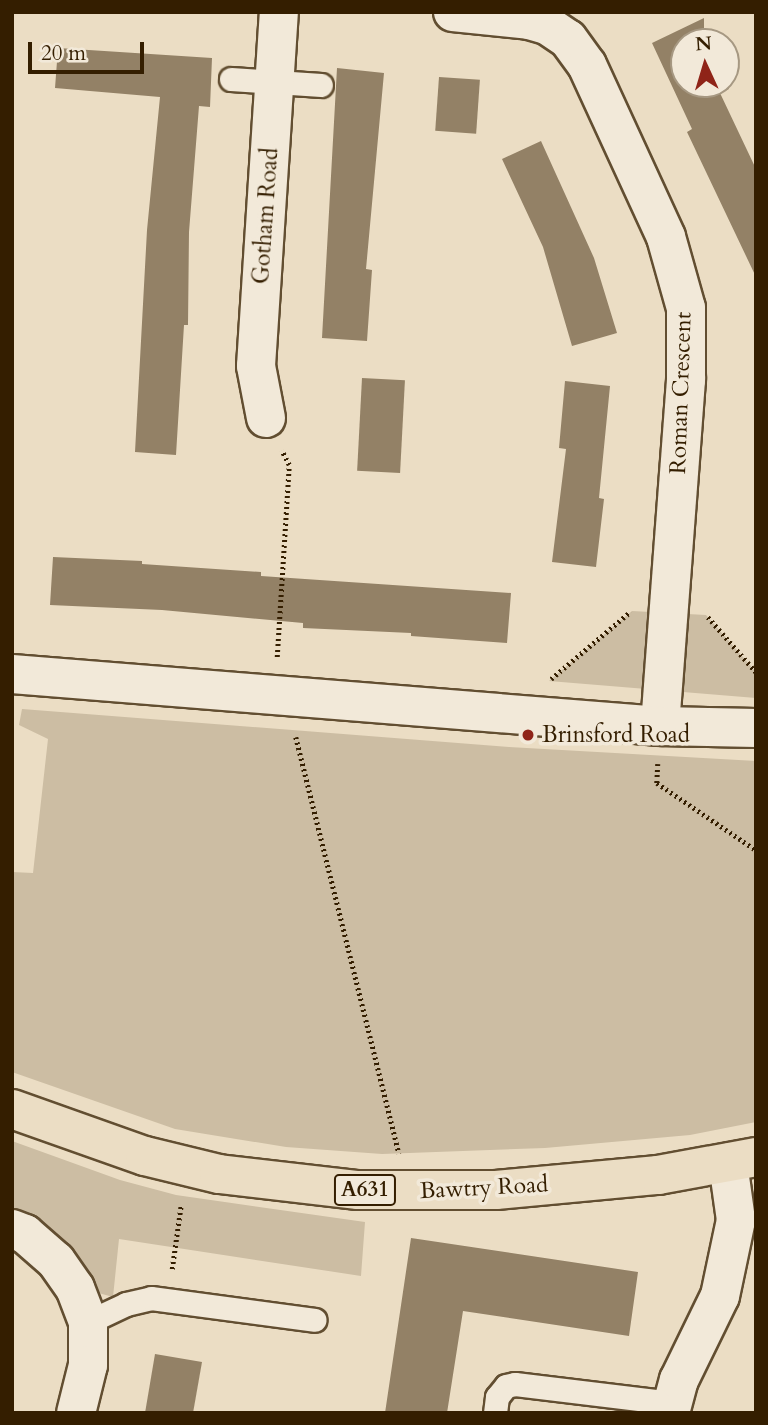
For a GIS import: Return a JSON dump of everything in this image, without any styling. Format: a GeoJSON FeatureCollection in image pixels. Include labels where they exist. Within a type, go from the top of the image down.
{"type":"FeatureCollection","features":[{"type":"Feature","properties":{"kind":"main road","name":"Bawtry Road"},"geometry":{"type":"LineString","coordinates":[[12,1109],[145,1156],[294,1184],[409,1191],[520,1188],[658,1175],[742,1160]]}},
{"type":"Feature","properties":{"kind":"street","name":"Gotham Road"},"geometry":{"type":"LineString","coordinates":[[266,418],[256,366],[279,12]]}},
{"type":"Feature","properties":{"kind":"street","name":"Roman Crescent"},"geometry":{"type":"LineString","coordinates":[[453,12],[548,25],[568,39],[587,65],[666,237],[686,308],[686,380],[660,726]]}},
{"type":"Feature","properties":{"kind":"street"},"geometry":{"type":"LineString","coordinates":[[12,674],[660,726],[756,728]]}},
{"type":"Feature","properties":{"kind":"street"},"geometry":{"type":"LineString","coordinates":[[671,1408],[698,1335],[720,1296],[736,1220],[742,1160]]}},
{"type":"Feature","properties":{"kind":"street"},"geometry":{"type":"LineString","coordinates":[[12,1229],[25,1234],[56,1261],[82,1305],[89,1364],[76,1413]]}},
{"type":"Feature","properties":{"kind":"lane"},"geometry":{"type":"LineString","coordinates":[[231,79],[321,85]]}},
{"type":"Feature","properties":{"kind":"lane"},"geometry":{"type":"LineString","coordinates":[[82,1305],[126,1304],[151,1298],[315,1320]]}},
{"type":"Feature","properties":{"kind":"lane"},"geometry":{"type":"LineString","coordinates":[[495,1413],[497,1397],[506,1387],[515,1384],[671,1408]]}},
{"type":"Feature","properties":{"kind":"path"},"geometry":{"type":"LineString","coordinates":[[266,418],[289,465],[277,661],[409,1191]]}},
{"type":"Feature","properties":{"kind":"path"},"geometry":{"type":"LineString","coordinates":[[660,726],[657,783],[756,850]]}},
{"type":"Feature","properties":{"kind":"path"},"geometry":{"type":"LineString","coordinates":[[168,1300],[187,1166]]}},
{"type":"Feature","properties":{"kind":"shaded area"},"geometry":{"type":"Polygon","coordinates":[[[632,611],[706,615],[756,672],[756,698],[549,681],[632,611]]]}},
{"type":"Feature","properties":{"kind":"shaded area"},"geometry":{"type":"Polygon","coordinates":[[[22,709],[509,747],[756,761],[756,1122],[690,1135],[545,1148],[382,1154],[286,1147],[175,1129],[12,1072],[12,872],[33,873],[48,739],[19,725],[22,709]]]}},
{"type":"Feature","properties":{"kind":"shaded area"},"geometry":{"type":"Polygon","coordinates":[[[12,1141],[120,1180],[176,1195],[365,1222],[361,1276],[119,1239],[113,1297],[95,1292],[82,1261],[42,1223],[12,1211],[12,1141]]]}},
{"type":"Feature","properties":{"kind":"building"},"geometry":{"type":"Polygon","coordinates":[[[704,18],[704,28],[683,28],[704,18]]]}},
{"type":"Feature","properties":{"kind":"building"},"geometry":{"type":"Polygon","coordinates":[[[670,34],[670,82],[652,43],[670,34]]]}},
{"type":"Feature","properties":{"kind":"building"},"geometry":{"type":"Polygon","coordinates":[[[58,48],[212,58],[210,107],[199,106],[189,232],[188,325],[184,325],[176,455],[135,452],[147,230],[160,97],[55,88],[58,48]]]}},
{"type":"Feature","properties":{"kind":"building"},"geometry":{"type":"Polygon","coordinates":[[[337,68],[384,73],[366,269],[372,270],[367,341],[322,338],[337,68]]]}},
{"type":"Feature","properties":{"kind":"building"},"geometry":{"type":"Polygon","coordinates":[[[439,77],[480,80],[476,134],[435,131],[439,77]]]}},
{"type":"Feature","properties":{"kind":"building"},"geometry":{"type":"Polygon","coordinates":[[[678,98],[722,98],[756,169],[756,277],[687,132],[692,129],[678,98]]]}},
{"type":"Feature","properties":{"kind":"building"},"geometry":{"type":"Polygon","coordinates":[[[541,141],[594,258],[617,333],[572,346],[543,247],[502,159],[541,141]]]}},
{"type":"Feature","properties":{"kind":"building"},"geometry":{"type":"Polygon","coordinates":[[[362,378],[405,380],[400,473],[357,471],[362,378]]]}},
{"type":"Feature","properties":{"kind":"building"},"geometry":{"type":"Polygon","coordinates":[[[565,381],[610,386],[599,498],[604,499],[596,567],[552,562],[566,449],[559,448],[565,381]]]}},
{"type":"Feature","properties":{"kind":"building"},"geometry":{"type":"Polygon","coordinates":[[[53,557],[142,561],[142,564],[261,572],[261,576],[511,593],[507,643],[411,636],[411,633],[303,628],[303,623],[162,610],[50,605],[53,557]]]}},
{"type":"Feature","properties":{"kind":"building"},"geometry":{"type":"Polygon","coordinates":[[[411,1238],[638,1272],[629,1336],[463,1311],[447,1413],[385,1413],[411,1238]]]}},
{"type":"Feature","properties":{"kind":"building"},"geometry":{"type":"Polygon","coordinates":[[[155,1354],[202,1362],[193,1413],[145,1413],[155,1354]]]}},
{"type":"Feature","properties":{"kind":"place","name":"Brinsford Road"},"geometry":{"type":"Point","coordinates":[528,735]}}]}
